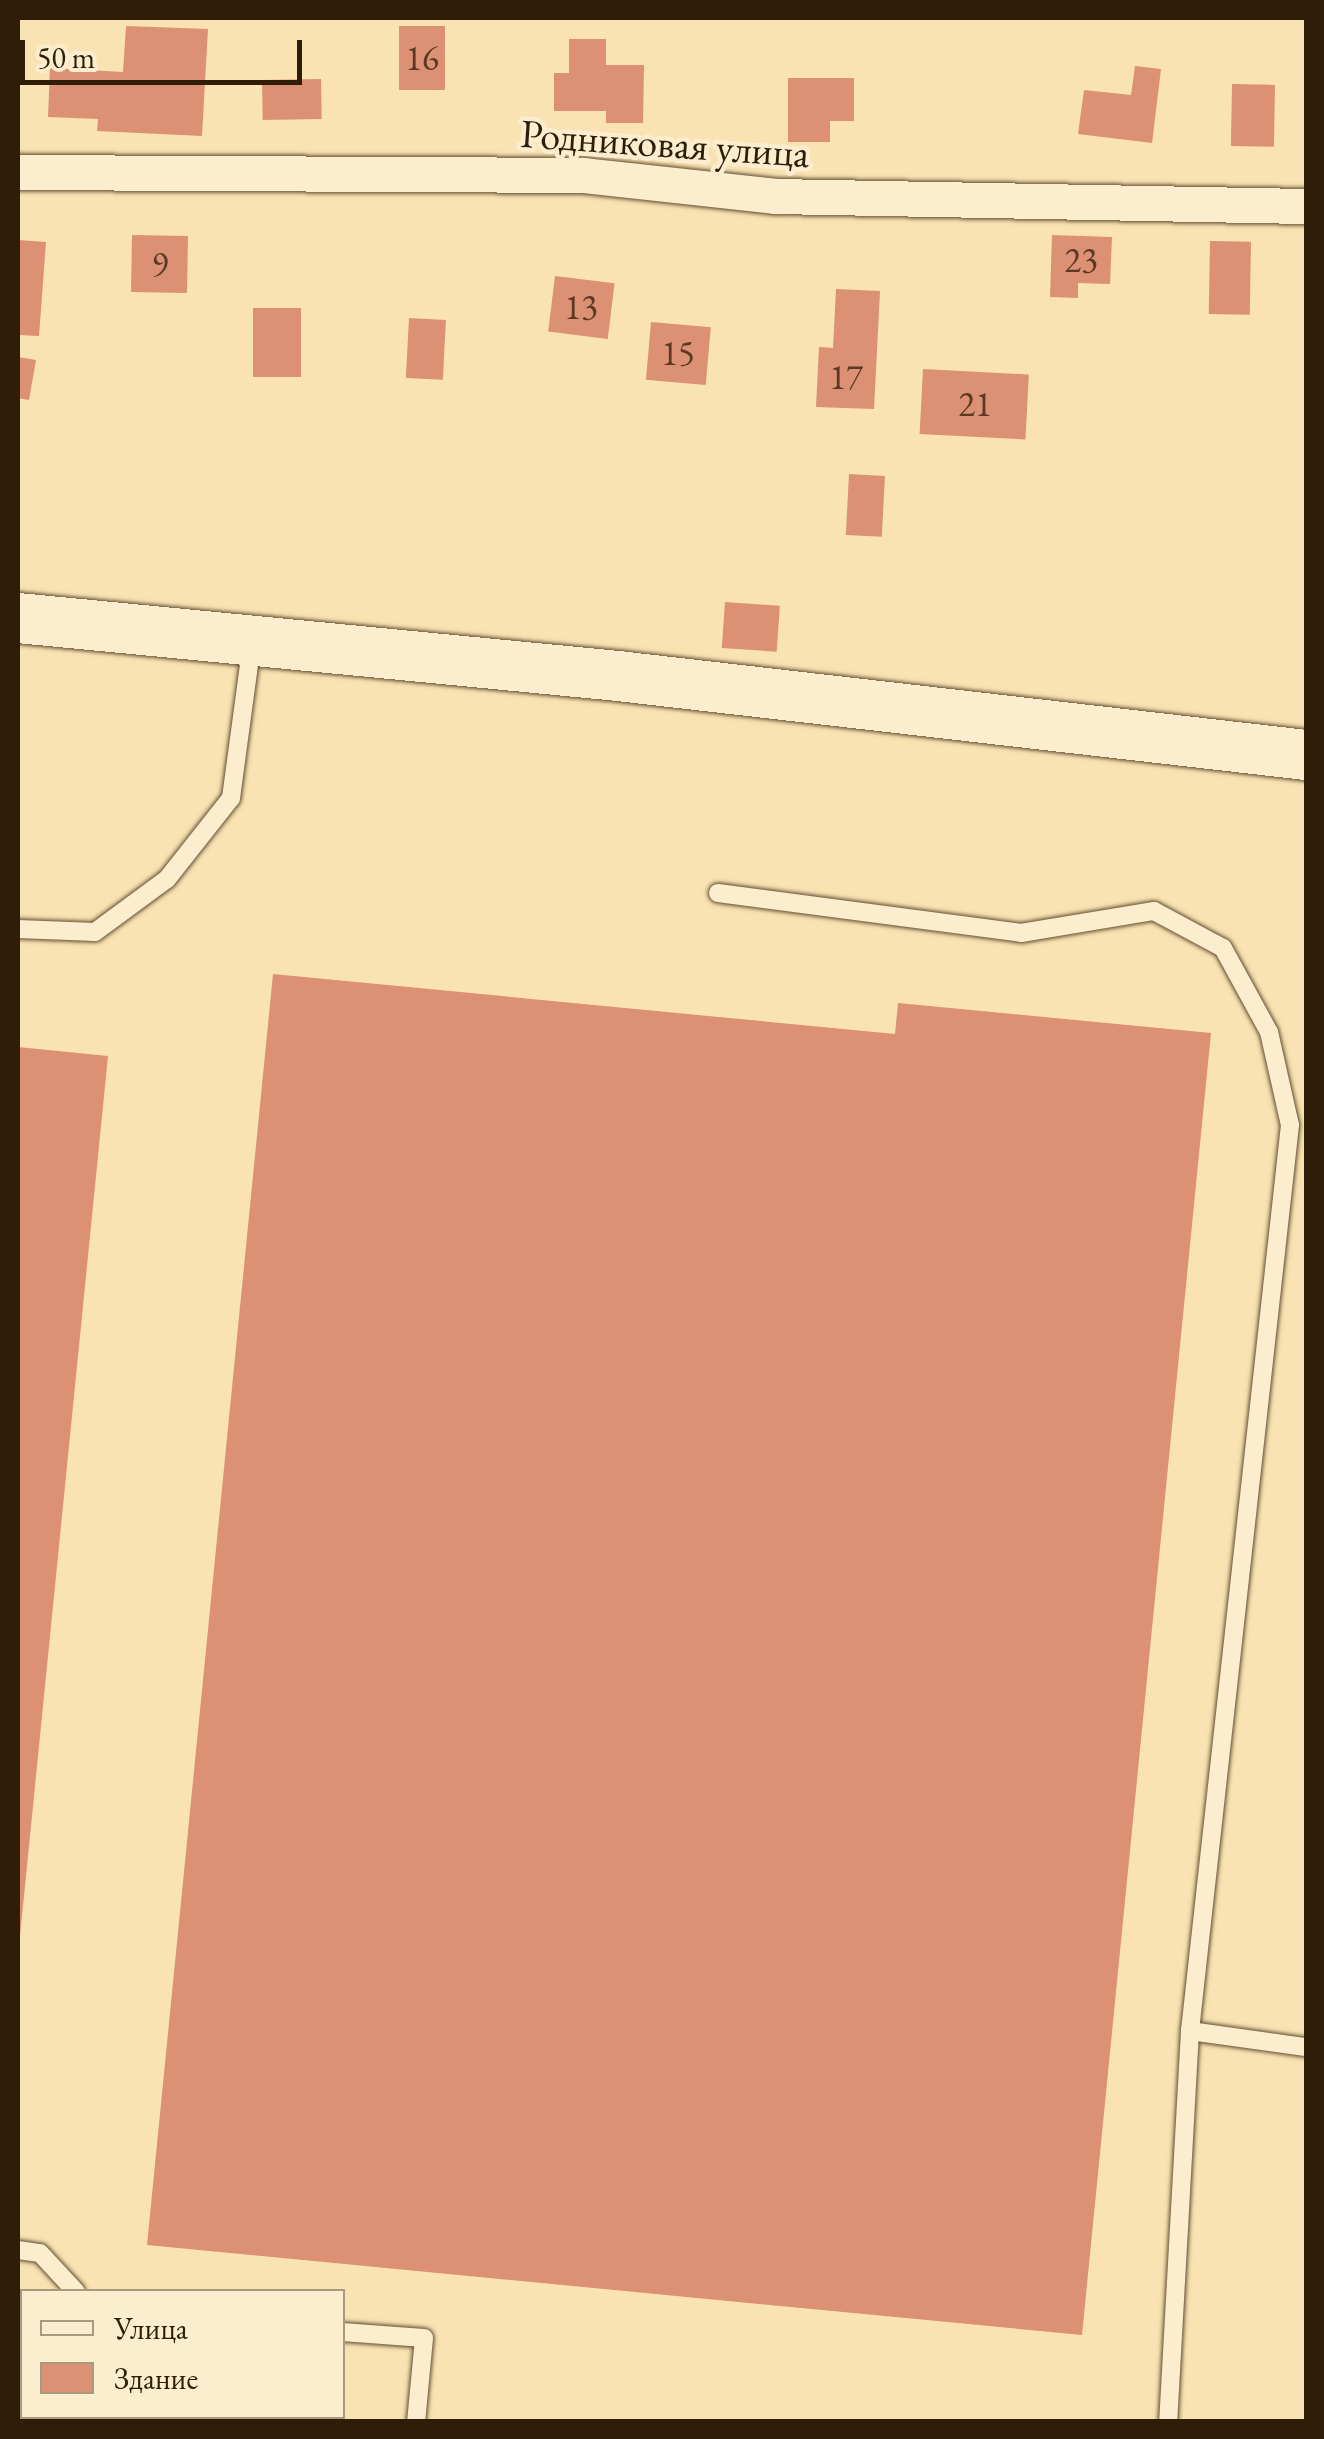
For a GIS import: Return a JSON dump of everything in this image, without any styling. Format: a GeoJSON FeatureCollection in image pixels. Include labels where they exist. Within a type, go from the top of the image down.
{"type":"FeatureCollection","features":[{"type":"Feature","properties":{"kind":"street","name":"Родниковая улица"},"geometry":{"type":"LineString","coordinates":[[18,172],[584,174],[775,196],[1306,206]]}},
{"type":"Feature","properties":{"kind":"street"},"geometry":{"type":"LineString","coordinates":[[18,618],[618,676],[1306,756]]}},
{"type":"Feature","properties":{"kind":"lane"},"geometry":{"type":"LineString","coordinates":[[18,929],[95,932],[167,879],[231,798],[252,643]]}},
{"type":"Feature","properties":{"kind":"lane"},"geometry":{"type":"LineString","coordinates":[[718,893],[1021,933],[1154,911],[1223,948],[1269,1032],[1290,1126],[1190,2031],[1168,2422]]}},
{"type":"Feature","properties":{"kind":"lane"},"geometry":{"type":"LineString","coordinates":[[1190,2031],[1306,2048]]}},
{"type":"Feature","properties":{"kind":"lane"},"geometry":{"type":"LineString","coordinates":[[18,2250],[40,2252],[73,2289]]}},
{"type":"Feature","properties":{"kind":"lane"},"geometry":{"type":"LineString","coordinates":[[345,2332],[424,2338],[416,2422]]}},
{"type":"Feature","properties":{"kind":"building"},"geometry":{"type":"Polygon","coordinates":[[[126,26],[208,29],[202,136],[97,131],[98,119],[48,117],[50,68],[123,72],[126,26]]]}},
{"type":"Feature","properties":{"kind":"building"},"geometry":{"type":"Polygon","coordinates":[[[399,26],[445,26],[445,90],[399,90],[399,26]]]}},
{"type":"Feature","properties":{"kind":"building"},"geometry":{"type":"Polygon","coordinates":[[[569,39],[606,39],[606,65],[644,65],[643,123],[606,123],[606,111],[554,111],[554,73],[569,73],[569,39]]]}},
{"type":"Feature","properties":{"kind":"building"},"geometry":{"type":"Polygon","coordinates":[[[1135,66],[1161,69],[1152,143],[1078,134],[1084,90],[1131,95],[1135,66]]]}},
{"type":"Feature","properties":{"kind":"building"},"geometry":{"type":"Polygon","coordinates":[[[788,78],[854,78],[854,121],[830,121],[830,142],[788,142],[788,78]]]}},
{"type":"Feature","properties":{"kind":"building"},"geometry":{"type":"Polygon","coordinates":[[[321,79],[322,119],[263,120],[262,80],[321,79]]]}},
{"type":"Feature","properties":{"kind":"building"},"geometry":{"type":"Polygon","coordinates":[[[1232,84],[1275,85],[1274,147],[1231,146],[1232,84]]]}},
{"type":"Feature","properties":{"kind":"building"},"geometry":{"type":"Polygon","coordinates":[[[132,235],[188,236],[187,293],[131,292],[132,235]]]}},
{"type":"Feature","properties":{"kind":"building"},"geometry":{"type":"Polygon","coordinates":[[[1052,235],[1112,237],[1110,284],[1078,283],[1078,298],[1050,297],[1052,235]]]}},
{"type":"Feature","properties":{"kind":"building"},"geometry":{"type":"Polygon","coordinates":[[[18,240],[46,242],[39,336],[18,335],[18,240]]]}},
{"type":"Feature","properties":{"kind":"building"},"geometry":{"type":"Polygon","coordinates":[[[1210,241],[1251,242],[1250,315],[1209,314],[1210,241]]]}},
{"type":"Feature","properties":{"kind":"building"},"geometry":{"type":"Polygon","coordinates":[[[555,276],[615,283],[608,339],[548,332],[555,276]]]}},
{"type":"Feature","properties":{"kind":"building"},"geometry":{"type":"Polygon","coordinates":[[[836,289],[880,291],[874,409],[816,407],[819,347],[833,348],[836,289]]]}},
{"type":"Feature","properties":{"kind":"building"},"geometry":{"type":"Polygon","coordinates":[[[253,308],[301,308],[301,377],[253,377],[253,308]]]}},
{"type":"Feature","properties":{"kind":"building"},"geometry":{"type":"Polygon","coordinates":[[[409,318],[446,320],[443,380],[406,378],[409,318]]]}},
{"type":"Feature","properties":{"kind":"building"},"geometry":{"type":"Polygon","coordinates":[[[651,322],[711,327],[706,385],[646,380],[651,322]]]}},
{"type":"Feature","properties":{"kind":"building"},"geometry":{"type":"Polygon","coordinates":[[[18,357],[36,360],[29,400],[18,398],[18,357]]]}},
{"type":"Feature","properties":{"kind":"building"},"geometry":{"type":"Polygon","coordinates":[[[923,369],[1029,375],[1025,439],[920,434],[923,369]]]}},
{"type":"Feature","properties":{"kind":"building"},"geometry":{"type":"Polygon","coordinates":[[[849,474],[885,476],[882,537],[846,535],[849,474]]]}},
{"type":"Feature","properties":{"kind":"building"},"geometry":{"type":"Polygon","coordinates":[[[725,602],[780,606],[777,652],[722,648],[725,602]]]}},
{"type":"Feature","properties":{"kind":"building"},"geometry":{"type":"Polygon","coordinates":[[[273,974],[895,1034],[898,1003],[1211,1033],[1082,2335],[147,2245],[273,974]]]}},
{"type":"Feature","properties":{"kind":"building"},"geometry":{"type":"Polygon","coordinates":[[[18,1047],[108,1056],[20,1936],[18,1936],[18,1047]]]}}]}
